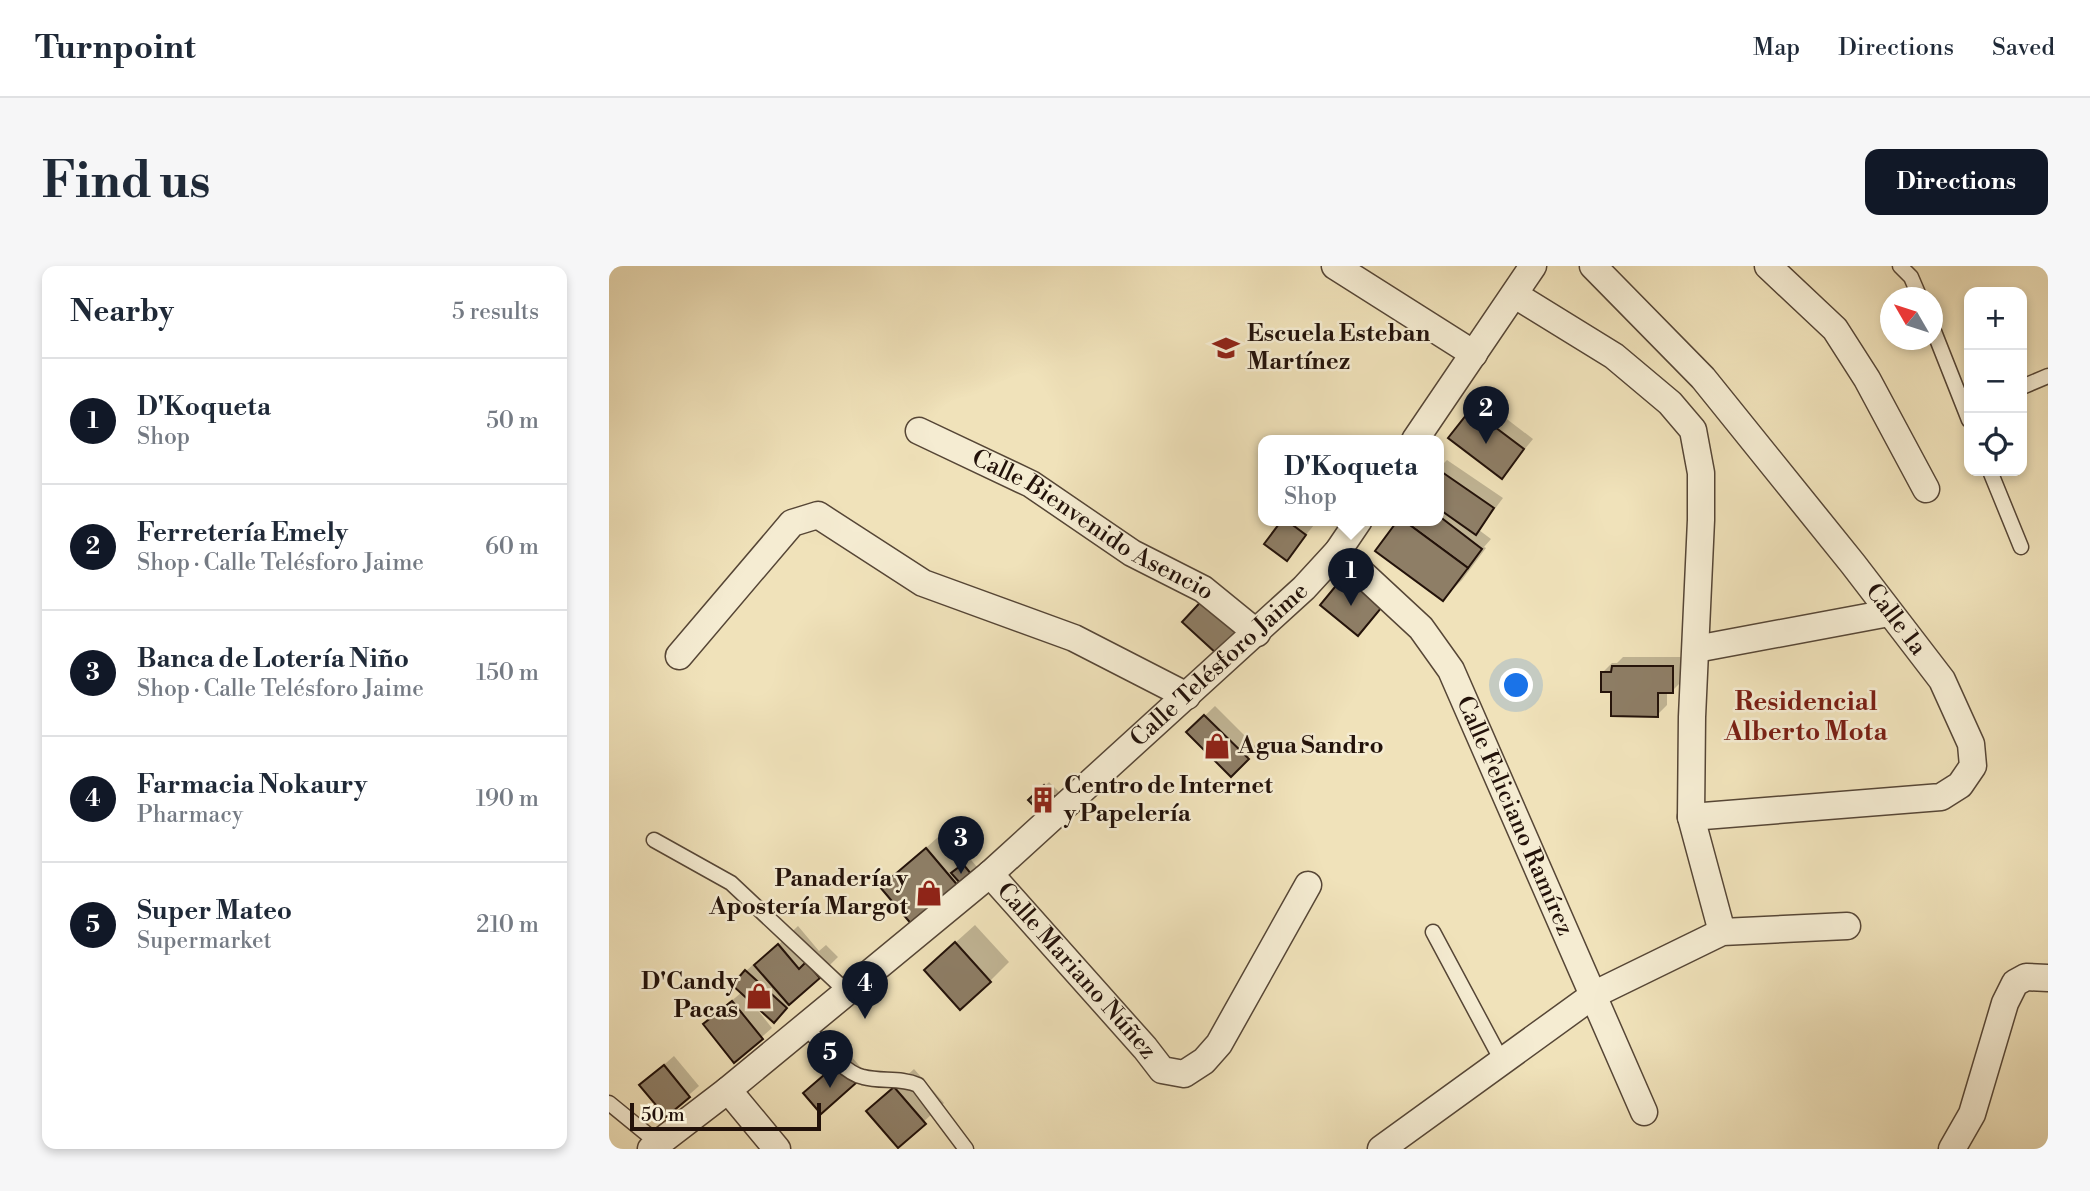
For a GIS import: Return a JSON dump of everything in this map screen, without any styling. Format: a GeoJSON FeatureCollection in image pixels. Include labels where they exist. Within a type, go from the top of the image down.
{"type":"FeatureCollection","features":[{"type":"Feature","properties":{"kind":"street"},"geometry":{"type":"LineString","coordinates":[[1335,266],[1474,354]]}},
{"type":"Feature","properties":{"kind":"street"},"geometry":{"type":"LineString","coordinates":[[1418,435],[1533,266]]}},
{"type":"Feature","properties":{"kind":"street","name":"Calle 1a"},"geometry":{"type":"LineString","coordinates":[[1593,266],[1703,378],[1853,565],[1942,680],[1971,744],[1973,766],[1960,785],[1941,797],[1691,817]]}},
{"type":"Feature","properties":{"kind":"street"},"geometry":{"type":"LineString","coordinates":[[1768,266],[1835,329],[1867,379],[1926,489]]}},
{"type":"Feature","properties":{"kind":"street"},"geometry":{"type":"LineString","coordinates":[[1515,295],[1614,356],[1670,403],[1693,430],[1701,473],[1691,817],[1721,932]]}},
{"type":"Feature","properties":{"kind":"street"},"geometry":{"type":"LineString","coordinates":[[1670,403],[1703,378]]}},
{"type":"Feature","properties":{"kind":"street","name":"Calle Bienvenido Asencio"},"geometry":{"type":"LineString","coordinates":[[919,432],[1031,484],[1132,554],[1203,589],[1257,633]]}},
{"type":"Feature","properties":{"kind":"street"},"geometry":{"type":"LineString","coordinates":[[679,656],[792,523],[818,515],[922,583],[1073,638],[1187,696]]}},
{"type":"Feature","properties":{"kind":"street","name":"Calle Telésforo Jaime"},"geometry":{"type":"LineString","coordinates":[[654,1146],[805,1027],[990,874],[1257,633],[1338,551],[1355,526]]}},
{"type":"Feature","properties":{"kind":"street","name":"Calle Feliciano Ramírez"},"geometry":{"type":"LineString","coordinates":[[1338,551],[1421,628],[1451,670],[1644,1112]]}},
{"type":"Feature","properties":{"kind":"street"},"geometry":{"type":"LineString","coordinates":[[1696,649],[1888,613]]}},
{"type":"Feature","properties":{"kind":"street","name":"Calle Mariano Núñez"},"geometry":{"type":"LineString","coordinates":[[990,874],[1162,1070],[1184,1074],[1204,1061],[1219,1044],[1308,885]]}},
{"type":"Feature","properties":{"kind":"street"},"geometry":{"type":"LineString","coordinates":[[1381,1149],[1595,995],[1721,932],[1847,926]]}},
{"type":"Feature","properties":{"kind":"street"},"geometry":{"type":"LineString","coordinates":[[1952,1149],[1972,1114],[2005,1003],[2015,983],[2026,977],[2048,978]]}},
{"type":"Feature","properties":{"kind":"street"},"geometry":{"type":"LineString","coordinates":[[727,1090],[777,1149]]}},
{"type":"Feature","properties":{"kind":"lane"},"geometry":{"type":"LineString","coordinates":[[1900,266],[1911,277],[1915,287]]}},
{"type":"Feature","properties":{"kind":"lane"},"geometry":{"type":"LineString","coordinates":[[1942,350],[1964,403]]}},
{"type":"Feature","properties":{"kind":"lane"},"geometry":{"type":"LineString","coordinates":[[2027,385],[2048,376]]}},
{"type":"Feature","properties":{"kind":"lane"},"geometry":{"type":"LineString","coordinates":[[1992,476],[2021,547]]}},
{"type":"Feature","properties":{"kind":"lane"},"geometry":{"type":"LineString","coordinates":[[654,839],[731,883],[847,992]]}},
{"type":"Feature","properties":{"kind":"lane"},"geometry":{"type":"LineString","coordinates":[[1433,932],[1502,1061]]}},
{"type":"Feature","properties":{"kind":"lane"},"geometry":{"type":"LineString","coordinates":[[805,1027],[851,1072],[862,1077],[908,1080],[918,1085],[966,1149]]}},
{"type":"Feature","properties":{"kind":"lane"},"geometry":{"type":"LineString","coordinates":[[609,1103],[654,1146]]}},
{"type":"Feature","properties":{"kind":"building"},"geometry":{"type":"Polygon","coordinates":[[[1471,409],[1524,449],[1502,479],[1448,438],[1471,409]]]}},
{"type":"Feature","properties":{"kind":"building"},"geometry":{"type":"Polygon","coordinates":[[[1444,473],[1494,508],[1476,535],[1444,513],[1444,473]]]}},
{"type":"Feature","properties":{"kind":"building"},"geometry":{"type":"Polygon","coordinates":[[[1444,520],[1482,549],[1468,568],[1411,526],[1444,526],[1444,520]]]}},
{"type":"Feature","properties":{"kind":"building"},"geometry":{"type":"Polygon","coordinates":[[[1278,526],[1294,526],[1306,535],[1287,561],[1264,544],[1278,526]]]}},
{"type":"Feature","properties":{"kind":"building"},"geometry":{"type":"Polygon","coordinates":[[[1394,526],[1411,526],[1468,568],[1443,601],[1375,551],[1394,526]]]}},
{"type":"Feature","properties":{"kind":"building"},"geometry":{"type":"Polygon","coordinates":[[[1344,576],[1382,607],[1358,636],[1320,605],[1344,576]]]}},
{"type":"Feature","properties":{"kind":"building"},"geometry":{"type":"Polygon","coordinates":[[[1208,594],[1243,626],[1217,654],[1182,622],[1208,594]]]}},
{"type":"Feature","properties":{"kind":"building"},"geometry":{"type":"Polygon","coordinates":[[[1612,666],[1673,666],[1673,693],[1658,693],[1658,717],[1611,716],[1611,692],[1601,692],[1601,672],[1611,672],[1612,666]]]}},
{"type":"Feature","properties":{"kind":"building","name":"Agua Sandro"},"geometry":{"type":"Polygon","coordinates":[[[1204,715],[1249,759],[1231,777],[1186,732],[1204,715]]]}},
{"type":"Feature","properties":{"kind":"building","name":"Centro de Internet y Papelería"},"geometry":{"type":"Polygon","coordinates":[[[1044,785],[1058,801],[1043,815],[1028,800],[1044,785]]]}},
{"type":"Feature","properties":{"kind":"building"},"geometry":{"type":"Polygon","coordinates":[[[926,848],[959,887],[913,926],[880,887],[926,848]]]}},
{"type":"Feature","properties":{"kind":"building"},"geometry":{"type":"Polygon","coordinates":[[[963,864],[972,875],[961,884],[951,873],[963,864]]]}},
{"type":"Feature","properties":{"kind":"building"},"geometry":{"type":"Polygon","coordinates":[[[955,942],[991,982],[960,1010],[924,970],[955,942]]]}},
{"type":"Feature","properties":{"kind":"building"},"geometry":{"type":"Polygon","coordinates":[[[778,944],[799,969],[806,962],[820,978],[789,1005],[754,965],[778,944]]]}},
{"type":"Feature","properties":{"kind":"building","name":"D'Candy Pacas"},"geometry":{"type":"Polygon","coordinates":[[[745,970],[787,1008],[774,1023],[732,985],[745,970]]]}},
{"type":"Feature","properties":{"kind":"building"},"geometry":{"type":"Polygon","coordinates":[[[732,1001],[763,1039],[734,1063],[703,1024],[732,1001]]]}},
{"type":"Feature","properties":{"kind":"building"},"geometry":{"type":"Polygon","coordinates":[[[838,1063],[856,1083],[821,1114],[803,1093],[838,1063]]]}},
{"type":"Feature","properties":{"kind":"building"},"geometry":{"type":"Polygon","coordinates":[[[664,1065],[690,1097],[666,1117],[639,1085],[664,1065]]]}},
{"type":"Feature","properties":{"kind":"building"},"geometry":{"type":"Polygon","coordinates":[[[894,1087],[926,1124],[898,1148],[866,1111],[894,1087]]]}},
{"type":"Feature","properties":{"kind":"place","name":"Escuela Esteban Martínez"},"geometry":{"type":"Point","coordinates":[1226,348]}},
{"type":"Feature","properties":{"kind":"place","name":"Ferretería Emely"},"geometry":{"type":"Point","coordinates":[1486,444]}},
{"type":"Feature","properties":{"kind":"place","name":"D'Koqueta"},"geometry":{"type":"Point","coordinates":[1351,606]}},
{"type":"Feature","properties":{"kind":"place","name":"Agua Sandro"},"geometry":{"type":"Point","coordinates":[1217,746]}},
{"type":"Feature","properties":{"kind":"place","name":"Centro de Internet y Papelería"},"geometry":{"type":"Point","coordinates":[1043,800]}},
{"type":"Feature","properties":{"kind":"place","name":"Banca de Lotería Niño"},"geometry":{"type":"Point","coordinates":[961,874]}},
{"type":"Feature","properties":{"kind":"place","name":"Panadería y Apostería Margot"},"geometry":{"type":"Point","coordinates":[929,893]}},
{"type":"Feature","properties":{"kind":"place","name":"D'Candy Pacas"},"geometry":{"type":"Point","coordinates":[759,996]}},
{"type":"Feature","properties":{"kind":"place","name":"Farmacia Nokaury"},"geometry":{"type":"Point","coordinates":[865,1019]}},
{"type":"Feature","properties":{"kind":"place","name":"Super Mateo"},"geometry":{"type":"Point","coordinates":[830,1088]}},
{"type":"Feature","properties":{"kind":"district","name":"Residencial Alberto Mota"},"geometry":{"type":"Point","coordinates":[1806,716]}}]}
